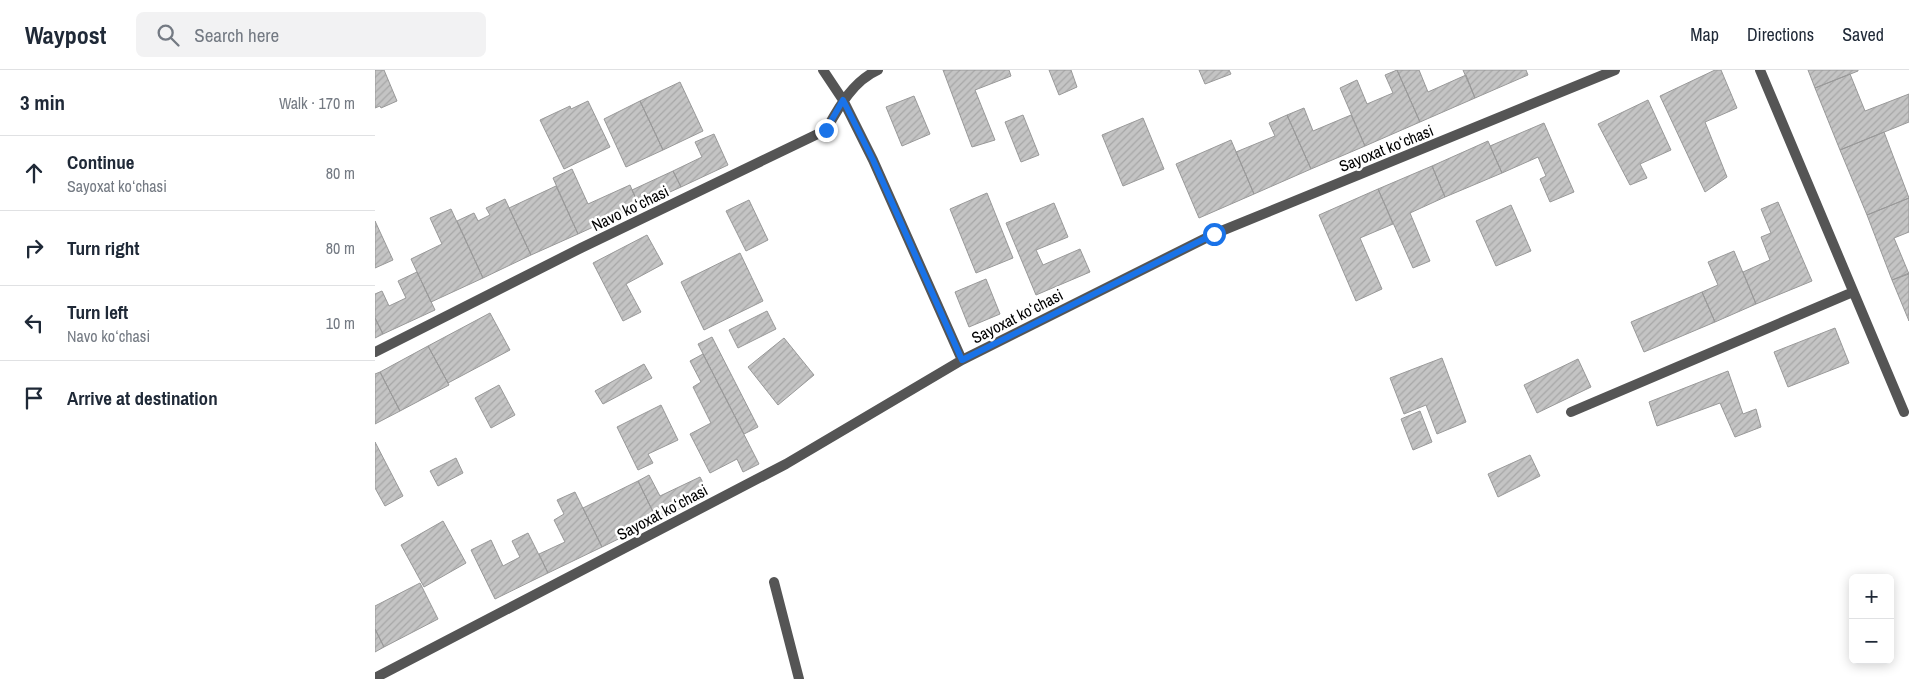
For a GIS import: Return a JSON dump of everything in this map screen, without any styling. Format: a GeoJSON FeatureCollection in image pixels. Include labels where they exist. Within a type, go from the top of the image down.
{"type":"FeatureCollection","features":[{"type":"Feature","properties":{"kind":"street"},"geometry":{"type":"LineString","coordinates":[[823,70],[843,100],[873,160],[962,360]]}},
{"type":"Feature","properties":{"kind":"street","name":"Navo koʻchasi"},"geometry":{"type":"LineString","coordinates":[[375,352],[581,248],[826,130],[843,100],[866,75],[878,70]]}},
{"type":"Feature","properties":{"kind":"street","name":"Sayoxat koʻchasi"},"geometry":{"type":"LineString","coordinates":[[375,678],[786,464],[962,360],[1214,234],[1615,70]]}},
{"type":"Feature","properties":{"kind":"street"},"geometry":{"type":"LineString","coordinates":[[1760,70],[1904,412]]}},
{"type":"Feature","properties":{"kind":"street"},"geometry":{"type":"LineString","coordinates":[[1571,412],[1853,292]]}},
{"type":"Feature","properties":{"kind":"street"},"geometry":{"type":"LineString","coordinates":[[773,582],[799,679]]}},
{"type":"Feature","properties":{"kind":"building"},"geometry":{"type":"Polygon","coordinates":[[[375,70],[384,70],[397,101],[381,108],[380,106],[375,108],[375,70]]]}},
{"type":"Feature","properties":{"kind":"building"},"geometry":{"type":"Polygon","coordinates":[[[943,70],[1009,70],[1011,76],[975,90],[995,140],[972,147],[943,70]]]}},
{"type":"Feature","properties":{"kind":"building"},"geometry":{"type":"Polygon","coordinates":[[[1049,70],[1071,70],[1077,87],[1059,95],[1049,70]]]}},
{"type":"Feature","properties":{"kind":"building"},"geometry":{"type":"Polygon","coordinates":[[[1199,70],[1229,70],[1231,74],[1205,84],[1199,70]]]}},
{"type":"Feature","properties":{"kind":"building"},"geometry":{"type":"Polygon","coordinates":[[[1397,70],[1420,122],[1365,146],[1340,88],[1357,80],[1367,104],[1393,93],[1385,75],[1397,70]]]}},
{"type":"Feature","properties":{"kind":"building"},"geometry":{"type":"Polygon","coordinates":[[[1397,70],[1419,70],[1428,92],[1466,75],[1475,98],[1420,122],[1397,70]]]}},
{"type":"Feature","properties":{"kind":"building"},"geometry":{"type":"Polygon","coordinates":[[[1463,70],[1526,70],[1528,75],[1475,98],[1463,70]]]}},
{"type":"Feature","properties":{"kind":"building"},"geometry":{"type":"Polygon","coordinates":[[[1715,70],[1721,70],[1737,108],[1705,122],[1727,177],[1705,192],[1660,96],[1715,70]]]}},
{"type":"Feature","properties":{"kind":"building"},"geometry":{"type":"Polygon","coordinates":[[[1808,70],[1858,70],[1858,71],[1815,88],[1808,70]]]}},
{"type":"Feature","properties":{"kind":"building"},"geometry":{"type":"Polygon","coordinates":[[[1850,74],[1865,111],[1909,94],[1909,122],[1840,150],[1815,88],[1850,74]]]}},
{"type":"Feature","properties":{"kind":"building"},"geometry":{"type":"Polygon","coordinates":[[[680,82],[703,131],[663,150],[640,101],[680,82]]]}},
{"type":"Feature","properties":{"kind":"building"},"geometry":{"type":"Polygon","coordinates":[[[914,96],[930,134],[902,146],[886,107],[914,96]]]}},
{"type":"Feature","properties":{"kind":"building"},"geometry":{"type":"Polygon","coordinates":[[[1648,100],[1671,150],[1640,164],[1647,178],[1630,185],[1598,124],[1648,100]]]}},
{"type":"Feature","properties":{"kind":"building"},"geometry":{"type":"Polygon","coordinates":[[[588,101],[610,147],[564,169],[540,120],[570,106],[571,109],[588,101]]]}},
{"type":"Feature","properties":{"kind":"building"},"geometry":{"type":"Polygon","coordinates":[[[640,101],[663,150],[626,167],[604,119],[640,101]]]}},
{"type":"Feature","properties":{"kind":"building"},"geometry":{"type":"Polygon","coordinates":[[[1304,108],[1313,131],[1351,115],[1365,146],[1311,169],[1287,115],[1304,108]]]}},
{"type":"Feature","properties":{"kind":"building"},"geometry":{"type":"Polygon","coordinates":[[[1023,115],[1039,155],[1021,162],[1005,122],[1023,115]]]}},
{"type":"Feature","properties":{"kind":"building"},"geometry":{"type":"Polygon","coordinates":[[[1287,115],[1311,169],[1254,194],[1236,152],[1275,136],[1269,123],[1287,115]]]}},
{"type":"Feature","properties":{"kind":"building"},"geometry":{"type":"Polygon","coordinates":[[[1143,118],[1164,169],[1123,186],[1102,135],[1143,118]]]}},
{"type":"Feature","properties":{"kind":"building"},"geometry":{"type":"Polygon","coordinates":[[[1544,123],[1574,192],[1550,202],[1540,179],[1546,176],[1538,157],[1502,173],[1490,146],[1544,123]]]}},
{"type":"Feature","properties":{"kind":"building"},"geometry":{"type":"Polygon","coordinates":[[[1884,132],[1909,198],[1867,215],[1840,150],[1884,132]]]}},
{"type":"Feature","properties":{"kind":"building"},"geometry":{"type":"Polygon","coordinates":[[[714,134],[728,165],[681,187],[673,171],[702,157],[695,142],[714,134]]]}},
{"type":"Feature","properties":{"kind":"building"},"geometry":{"type":"Polygon","coordinates":[[[1231,140],[1254,194],[1199,218],[1176,164],[1231,140]]]}},
{"type":"Feature","properties":{"kind":"building"},"geometry":{"type":"Polygon","coordinates":[[[1488,141],[1502,173],[1445,197],[1432,166],[1488,141]]]}},
{"type":"Feature","properties":{"kind":"building"},"geometry":{"type":"Polygon","coordinates":[[[1432,166],[1445,197],[1410,213],[1430,261],[1413,268],[1378,189],[1432,166]]]}},
{"type":"Feature","properties":{"kind":"building"},"geometry":{"type":"Polygon","coordinates":[[[572,169],[588,204],[630,185],[639,206],[578,234],[553,178],[572,169]]]}},
{"type":"Feature","properties":{"kind":"building"},"geometry":{"type":"Polygon","coordinates":[[[673,171],[681,187],[639,206],[632,190],[673,171]]]}},
{"type":"Feature","properties":{"kind":"building"},"geometry":{"type":"Polygon","coordinates":[[[556,186],[578,234],[531,255],[509,208],[556,186]]]}},
{"type":"Feature","properties":{"kind":"building"},"geometry":{"type":"Polygon","coordinates":[[[1378,189],[1393,224],[1360,238],[1382,289],[1356,301],[1319,215],[1378,189]]]}},
{"type":"Feature","properties":{"kind":"building"},"geometry":{"type":"Polygon","coordinates":[[[987,193],[1013,258],[976,273],[950,209],[987,193]]]}},
{"type":"Feature","properties":{"kind":"building"},"geometry":{"type":"Polygon","coordinates":[[[1909,198],[1909,232],[1894,238],[1909,274],[1892,280],[1867,215],[1909,198]]]}},
{"type":"Feature","properties":{"kind":"building"},"geometry":{"type":"Polygon","coordinates":[[[505,199],[531,255],[483,278],[457,221],[474,213],[478,221],[490,215],[486,208],[505,199]]]}},
{"type":"Feature","properties":{"kind":"building"},"geometry":{"type":"Polygon","coordinates":[[[749,200],[768,240],[746,251],[726,211],[749,200]]]}},
{"type":"Feature","properties":{"kind":"building"},"geometry":{"type":"Polygon","coordinates":[[[1778,202],[1812,281],[1756,304],[1743,272],[1770,260],[1761,237],[1771,233],[1761,209],[1778,202]]]}},
{"type":"Feature","properties":{"kind":"building"},"geometry":{"type":"Polygon","coordinates":[[[1054,203],[1068,237],[1036,250],[1043,265],[1080,249],[1090,272],[1036,295],[1006,223],[1054,203]]]}},
{"type":"Feature","properties":{"kind":"building"},"geometry":{"type":"Polygon","coordinates":[[[1511,205],[1531,251],[1496,266],[1476,221],[1511,205]]]}},
{"type":"Feature","properties":{"kind":"building"},"geometry":{"type":"Polygon","coordinates":[[[451,209],[483,278],[431,302],[411,259],[442,244],[430,218],[451,209]]]}},
{"type":"Feature","properties":{"kind":"building"},"geometry":{"type":"Polygon","coordinates":[[[375,221],[393,260],[375,268],[375,221]]]}},
{"type":"Feature","properties":{"kind":"building"},"geometry":{"type":"Polygon","coordinates":[[[647,235],[663,264],[626,284],[641,312],[623,321],[593,263],[647,235]]]}},
{"type":"Feature","properties":{"kind":"building"},"geometry":{"type":"Polygon","coordinates":[[[1734,251],[1756,304],[1715,322],[1702,292],[1718,285],[1708,262],[1734,251]]]}},
{"type":"Feature","properties":{"kind":"building"},"geometry":{"type":"Polygon","coordinates":[[[740,253],[763,301],[704,330],[681,282],[740,253]]]}},
{"type":"Feature","properties":{"kind":"building"},"geometry":{"type":"Polygon","coordinates":[[[417,272],[435,310],[383,334],[375,318],[375,294],[382,291],[389,306],[406,298],[398,281],[417,272]]]}},
{"type":"Feature","properties":{"kind":"building"},"geometry":{"type":"Polygon","coordinates":[[[1909,273],[1909,321],[1892,280],[1909,273]]]}},
{"type":"Feature","properties":{"kind":"building"},"geometry":{"type":"Polygon","coordinates":[[[986,279],[1000,314],[969,327],[955,292],[986,279]]]}},
{"type":"Feature","properties":{"kind":"building"},"geometry":{"type":"Polygon","coordinates":[[[1702,292],[1715,322],[1644,352],[1631,322],[1702,292]]]}},
{"type":"Feature","properties":{"kind":"building"},"geometry":{"type":"Polygon","coordinates":[[[767,311],[776,329],[738,348],[729,330],[767,311]]]}},
{"type":"Feature","properties":{"kind":"building"},"geometry":{"type":"Polygon","coordinates":[[[490,313],[510,350],[448,383],[428,346],[490,313]]]}},
{"type":"Feature","properties":{"kind":"building"},"geometry":{"type":"Polygon","coordinates":[[[375,318],[383,334],[375,338],[375,318]]]}},
{"type":"Feature","properties":{"kind":"building"},"geometry":{"type":"Polygon","coordinates":[[[1835,328],[1849,363],[1788,387],[1774,352],[1835,328]]]}},
{"type":"Feature","properties":{"kind":"building"},"geometry":{"type":"Polygon","coordinates":[[[712,337],[758,427],[744,434],[698,344],[712,337]]]}},
{"type":"Feature","properties":{"kind":"building"},"geometry":{"type":"Polygon","coordinates":[[[784,338],[814,375],[778,405],[748,367],[784,338]]]}},
{"type":"Feature","properties":{"kind":"building"},"geometry":{"type":"Polygon","coordinates":[[[428,346],[449,385],[400,411],[380,372],[428,346]]]}},
{"type":"Feature","properties":{"kind":"building"},"geometry":{"type":"Polygon","coordinates":[[[703,354],[759,464],[743,472],[737,459],[710,473],[690,434],[711,423],[693,387],[701,382],[690,361],[703,354]]]}},
{"type":"Feature","properties":{"kind":"building"},"geometry":{"type":"Polygon","coordinates":[[[1442,358],[1466,422],[1437,434],[1426,405],[1404,414],[1390,378],[1442,358]]]}},
{"type":"Feature","properties":{"kind":"building"},"geometry":{"type":"Polygon","coordinates":[[[1578,359],[1591,387],[1537,413],[1524,385],[1578,359]]]}},
{"type":"Feature","properties":{"kind":"building"},"geometry":{"type":"Polygon","coordinates":[[[644,364],[652,378],[603,404],[595,391],[644,364]]]}},
{"type":"Feature","properties":{"kind":"building"},"geometry":{"type":"Polygon","coordinates":[[[1728,371],[1743,414],[1756,409],[1761,427],[1735,437],[1720,403],[1657,426],[1649,402],[1728,371]]]}},
{"type":"Feature","properties":{"kind":"building"},"geometry":{"type":"Polygon","coordinates":[[[380,372],[400,411],[375,424],[375,374],[380,372]]]}},
{"type":"Feature","properties":{"kind":"building"},"geometry":{"type":"Polygon","coordinates":[[[499,385],[515,415],[491,428],[475,398],[499,385]]]}},
{"type":"Feature","properties":{"kind":"building"},"geometry":{"type":"Polygon","coordinates":[[[661,405],[678,440],[648,454],[653,463],[638,470],[617,427],[661,405]]]}},
{"type":"Feature","properties":{"kind":"building"},"geometry":{"type":"Polygon","coordinates":[[[1420,411],[1432,442],[1413,450],[1401,419],[1420,411]]]}},
{"type":"Feature","properties":{"kind":"building"},"geometry":{"type":"Polygon","coordinates":[[[375,442],[403,496],[385,506],[375,488],[375,442]]]}},
{"type":"Feature","properties":{"kind":"building"},"geometry":{"type":"Polygon","coordinates":[[[1530,455],[1540,476],[1498,497],[1488,474],[1530,455]]]}},
{"type":"Feature","properties":{"kind":"building"},"geometry":{"type":"Polygon","coordinates":[[[456,458],[463,473],[438,486],[430,471],[456,458]]]}},
{"type":"Feature","properties":{"kind":"building"},"geometry":{"type":"Polygon","coordinates":[[[649,475],[660,496],[700,477],[709,494],[657,520],[638,481],[649,475]]]}},
{"type":"Feature","properties":{"kind":"building"},"geometry":{"type":"Polygon","coordinates":[[[638,481],[657,520],[602,547],[583,508],[638,481]]]}},
{"type":"Feature","properties":{"kind":"building"},"geometry":{"type":"Polygon","coordinates":[[[575,492],[602,547],[548,573],[539,554],[565,542],[554,520],[564,514],[557,500],[575,492]]]}},
{"type":"Feature","properties":{"kind":"building"},"geometry":{"type":"Polygon","coordinates":[[[443,521],[466,563],[424,587],[401,545],[443,521]]]}},
{"type":"Feature","properties":{"kind":"building"},"geometry":{"type":"Polygon","coordinates":[[[528,533],[548,573],[495,599],[471,550],[491,540],[503,566],[520,557],[512,541],[528,533]]]}},
{"type":"Feature","properties":{"kind":"building"},"geometry":{"type":"Polygon","coordinates":[[[420,583],[438,619],[384,647],[375,629],[375,606],[420,583]]]}},
{"type":"Feature","properties":{"kind":"building"},"geometry":{"type":"Polygon","coordinates":[[[375,629],[384,647],[375,652],[375,629]]]}},
{"type":"Feature","properties":{"kind":"route"},"geometry":{"type":"LineString","coordinates":[[826,130],[843,100],[873,160],[962,360],[1214,234]]}}]}
